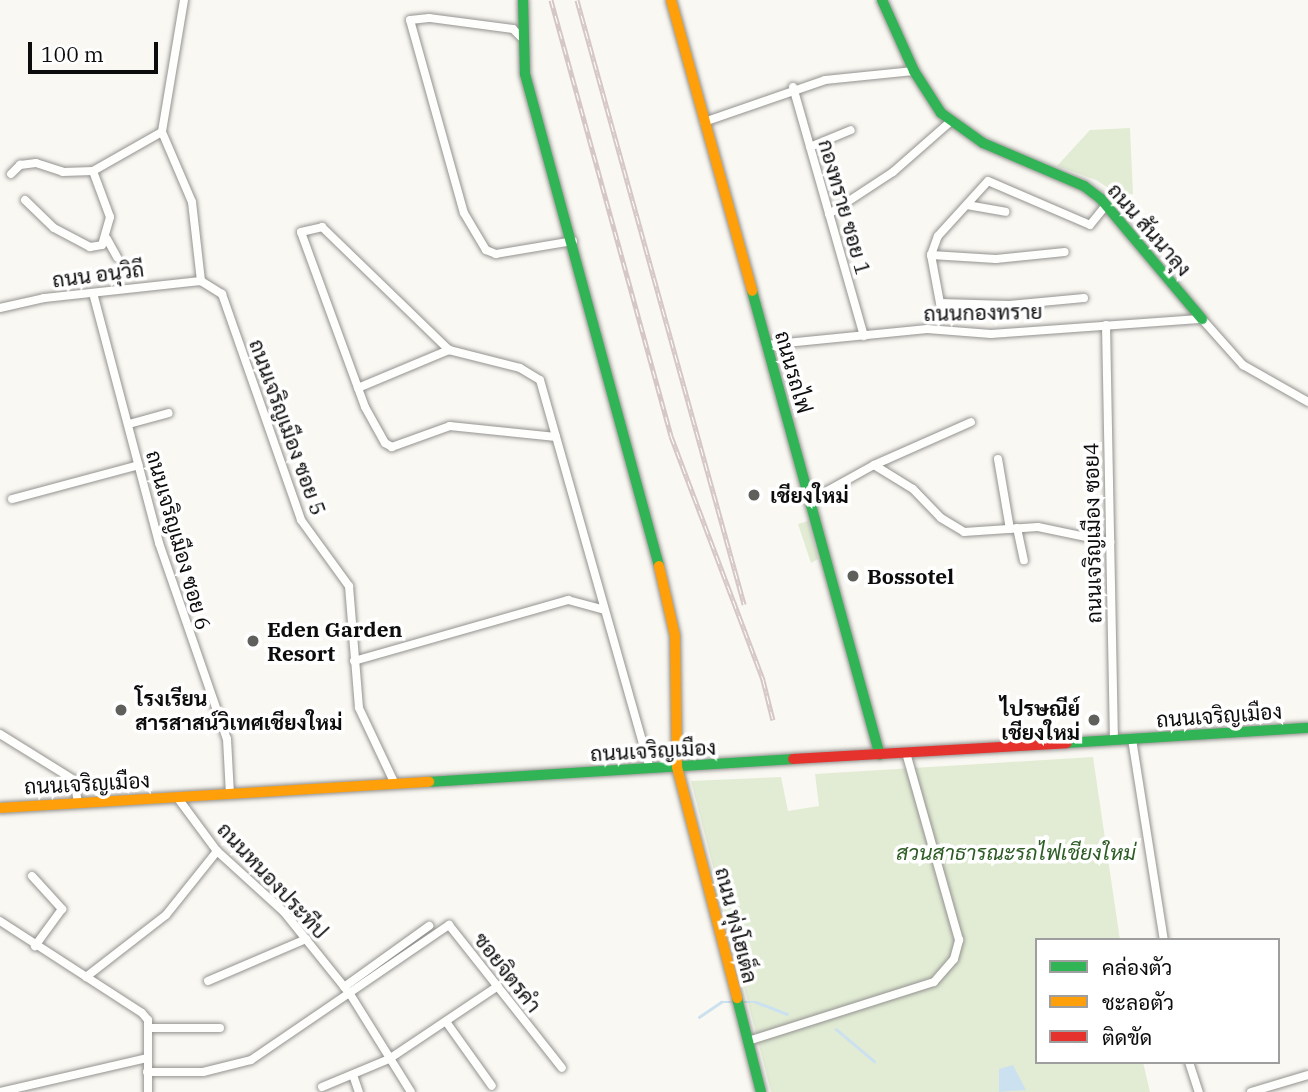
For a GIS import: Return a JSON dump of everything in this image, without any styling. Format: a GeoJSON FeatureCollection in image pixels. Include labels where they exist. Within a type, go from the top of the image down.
{"type":"FeatureCollection","features":[{"type":"Feature","properties":{"kind":"main road","name":"ถนน ทุ่งโฮเต็ล"},"geometry":{"type":"LineString","coordinates":[[523,0],[521,37],[530,92],[664,584],[674,636],[677,767],[761,1092]]}},
{"type":"Feature","properties":{"kind":"main road","name":"ถนนรถไฟ"},"geometry":{"type":"LineString","coordinates":[[671,0],[880,755]]}},
{"type":"Feature","properties":{"kind":"main road","name":"ถนน สันนาลุง"},"geometry":{"type":"LineString","coordinates":[[882,0],[914,71],[951,121],[1013,159],[1084,186],[1106,205],[1202,319]]}},
{"type":"Feature","properties":{"kind":"main road","name":"ถนนเจริญเมือง"},"geometry":{"type":"LineString","coordinates":[[0,808],[1308,728]]}},
{"type":"Feature","properties":{"kind":"main road"},"geometry":{"type":"LineString","coordinates":[[653,769],[677,748],[698,767]]}},
{"type":"Feature","properties":{"kind":"street"},"geometry":{"type":"LineString","coordinates":[[184,0],[162,132],[192,202],[201,281]]}},
{"type":"Feature","properties":{"kind":"street"},"geometry":{"type":"LineString","coordinates":[[521,37],[513,29],[429,18],[410,20],[464,213],[486,250],[496,254],[573,242]]}},
{"type":"Feature","properties":{"kind":"street"},"geometry":{"type":"LineString","coordinates":[[704,122],[793,88],[864,74],[914,71]]}},
{"type":"Feature","properties":{"kind":"street","name":"กองทราย ซอย 1"},"geometry":{"type":"LineString","coordinates":[[793,88],[864,336]]}},
{"type":"Feature","properties":{"kind":"street"},"geometry":{"type":"LineString","coordinates":[[829,214],[893,172],[951,121]]}},
{"type":"Feature","properties":{"kind":"street"},"geometry":{"type":"LineString","coordinates":[[810,148],[851,130]]}},
{"type":"Feature","properties":{"kind":"street"},"geometry":{"type":"LineString","coordinates":[[11,174],[20,165],[36,163],[63,172],[93,171],[162,132]]}},
{"type":"Feature","properties":{"kind":"street"},"geometry":{"type":"LineString","coordinates":[[25,200],[54,228],[90,247],[102,245],[107,239],[110,217],[93,171]]}},
{"type":"Feature","properties":{"kind":"street"},"geometry":{"type":"LineString","coordinates":[[1084,298],[1009,305],[940,303],[931,255],[938,236],[988,181],[1090,225],[1106,205]]}},
{"type":"Feature","properties":{"kind":"street"},"geometry":{"type":"LineString","coordinates":[[967,205],[1005,212]]}},
{"type":"Feature","properties":{"kind":"street"},"geometry":{"type":"LineString","coordinates":[[555,437],[450,426],[392,447],[385,443],[358,388],[301,232],[312,227],[322,227],[449,350],[533,374],[540,380],[603,609],[653,769]]}},
{"type":"Feature","properties":{"kind":"street"},"geometry":{"type":"LineString","coordinates":[[107,239],[117,257]]}},
{"type":"Feature","properties":{"kind":"street"},"geometry":{"type":"LineString","coordinates":[[931,255],[996,259],[1065,252]]}},
{"type":"Feature","properties":{"kind":"street","name":"ถนน อนุวิถี"},"geometry":{"type":"LineString","coordinates":[[0,309],[93,293],[201,281]]}},
{"type":"Feature","properties":{"kind":"street","name":"ถนนเจริญเมือง ซอย 5"},"geometry":{"type":"LineString","coordinates":[[201,281],[222,294],[301,520],[349,586],[354,661],[363,722],[395,784]]}},
{"type":"Feature","properties":{"kind":"street","name":"ถนนเจริญเมือง ซอย 6"},"geometry":{"type":"LineString","coordinates":[[93,293],[184,625],[227,740],[230,794]]}},
{"type":"Feature","properties":{"kind":"street","name":"ถนนกองทราย"},"geometry":{"type":"LineString","coordinates":[[766,345],[927,329],[991,334],[1202,319]]}},
{"type":"Feature","properties":{"kind":"street","name":"ถนน สันนาลุง"},"geometry":{"type":"LineString","coordinates":[[1202,319],[1242,365],[1308,402]]}},
{"type":"Feature","properties":{"kind":"street","name":"ถนนเจริญเมือง ซอย4"},"geometry":{"type":"LineString","coordinates":[[1106,325],[1114,740]]}},
{"type":"Feature","properties":{"kind":"street"},"geometry":{"type":"LineString","coordinates":[[358,388],[449,350]]}},
{"type":"Feature","properties":{"kind":"street"},"geometry":{"type":"LineString","coordinates":[[129,424],[169,413]]}},
{"type":"Feature","properties":{"kind":"street"},"geometry":{"type":"LineString","coordinates":[[809,501],[874,465],[971,422]]}},
{"type":"Feature","properties":{"kind":"street"},"geometry":{"type":"LineString","coordinates":[[998,459],[1024,559]]}},
{"type":"Feature","properties":{"kind":"street"},"geometry":{"type":"LineString","coordinates":[[12,499],[139,465]]}},
{"type":"Feature","properties":{"kind":"street"},"geometry":{"type":"LineString","coordinates":[[874,465],[913,489],[953,527],[979,533],[1014,528],[1060,530],[1110,542]]}},
{"type":"Feature","properties":{"kind":"street"},"geometry":{"type":"LineString","coordinates":[[354,661],[568,600],[603,609]]}},
{"type":"Feature","properties":{"kind":"street"},"geometry":{"type":"LineString","coordinates":[[0,734],[74,780],[78,803]]}},
{"type":"Feature","properties":{"kind":"street"},"geometry":{"type":"LineString","coordinates":[[1132,739],[1164,938]]}},
{"type":"Feature","properties":{"kind":"street"},"geometry":{"type":"LineString","coordinates":[[748,1041],[934,982],[954,960],[959,940],[906,754]]}},
{"type":"Feature","properties":{"kind":"street","name":"ถนนหนองประทีป"},"geometry":{"type":"LineString","coordinates":[[177,797],[217,851],[284,912],[306,939],[347,991],[411,1092]]}},
{"type":"Feature","properties":{"kind":"street"},"geometry":{"type":"LineString","coordinates":[[86,977],[166,915],[217,851]]}},
{"type":"Feature","properties":{"kind":"street"},"geometry":{"type":"LineString","coordinates":[[32,876],[62,909],[35,946]]}},
{"type":"Feature","properties":{"kind":"street"},"geometry":{"type":"LineString","coordinates":[[0,921],[142,1013],[148,1028],[148,1092]]}},
{"type":"Feature","properties":{"kind":"street"},"geometry":{"type":"LineString","coordinates":[[147,1072],[203,1072],[251,1060],[347,991],[429,926]]}},
{"type":"Feature","properties":{"kind":"street","name":"ซอยจิตรคำ"},"geometry":{"type":"LineString","coordinates":[[347,991],[449,926],[562,1068]]}},
{"type":"Feature","properties":{"kind":"street"},"geometry":{"type":"LineString","coordinates":[[208,981],[306,939]]}},
{"type":"Feature","properties":{"kind":"street"},"geometry":{"type":"LineString","coordinates":[[322,1087],[389,1059],[447,1023],[498,986]]}},
{"type":"Feature","properties":{"kind":"street"},"geometry":{"type":"LineString","coordinates":[[447,1023],[492,1086]]}},
{"type":"Feature","properties":{"kind":"street"},"geometry":{"type":"LineString","coordinates":[[148,1028],[220,1028]]}},
{"type":"Feature","properties":{"kind":"street"},"geometry":{"type":"LineString","coordinates":[[0,1092],[147,1058]]}},
{"type":"Feature","properties":{"kind":"street"},"geometry":{"type":"LineString","coordinates":[[1190,1064],[1199,1092]]}},
{"type":"Feature","properties":{"kind":"street"},"geometry":{"type":"LineString","coordinates":[[353,1074],[359,1092]]}},
{"type":"Feature","properties":{"kind":"street"},"geometry":{"type":"LineString","coordinates":[[1251,1092],[1308,1075]]}},
{"type":"Feature","properties":{"kind":"green space"},"geometry":{"type":"Polygon","coordinates":[[[1130,128],[1133,194],[1119,195],[1096,180],[1057,166],[1090,130],[1130,128]]]}},
{"type":"Feature","properties":{"kind":"green space"},"geometry":{"type":"Polygon","coordinates":[[[808,521],[818,559],[811,563],[798,524],[808,521]]]}},
{"type":"Feature","properties":{"kind":"green space","name":"สวนสาธารณะรถไฟเชียงใหม่"},"geometry":{"type":"Polygon","coordinates":[[[1093,757],[1120,938],[1035,938],[1035,1064],[1143,1064],[1150,1092],[771,1092],[691,781],[781,777],[788,811],[819,806],[815,774],[1093,757]]]}},
{"type":"Feature","properties":{"kind":"water"},"geometry":{"type":"Polygon","coordinates":[[[1013,1065],[1026,1090],[999,1092],[999,1069],[1013,1065]]]}},
{"type":"Feature","properties":{"kind":"waterway"},"geometry":{"type":"LineString","coordinates":[[699,1017],[721,1002],[733,1002]]}},
{"type":"Feature","properties":{"kind":"waterway"},"geometry":{"type":"LineString","coordinates":[[740,1002],[756,1002],[787,1014]]}},
{"type":"Feature","properties":{"kind":"waterway"},"geometry":{"type":"LineString","coordinates":[[836,1029],[874,1061]]}},
{"type":"Feature","properties":{"kind":"railway"},"geometry":{"type":"LineString","coordinates":[[551,0],[671,436],[763,680],[773,720]]}},
{"type":"Feature","properties":{"kind":"railway"},"geometry":{"type":"LineString","coordinates":[[577,0],[744,604]]}},
{"type":"Feature","properties":{"kind":"traffic: fast"},"geometry":{"type":"LineString","coordinates":[[523,0],[525,74],[659,566]]}},
{"type":"Feature","properties":{"kind":"traffic: fast"},"geometry":{"type":"LineString","coordinates":[[882,0],[914,71],[941,113],[983,143],[1084,186],[1101,199],[1202,319]]}},
{"type":"Feature","properties":{"kind":"traffic: fast"},"geometry":{"type":"LineString","coordinates":[[752,291],[880,755]]}},
{"type":"Feature","properties":{"kind":"traffic: fast"},"geometry":{"type":"LineString","coordinates":[[1067,743],[1308,728]]}},
{"type":"Feature","properties":{"kind":"traffic: fast"},"geometry":{"type":"LineString","coordinates":[[429,782],[793,759]]}},
{"type":"Feature","properties":{"kind":"traffic: fast"},"geometry":{"type":"LineString","coordinates":[[737,998],[761,1092]]}},
{"type":"Feature","properties":{"kind":"traffic: slow"},"geometry":{"type":"LineString","coordinates":[[671,0],[752,291]]}},
{"type":"Feature","properties":{"kind":"traffic: slow"},"geometry":{"type":"LineString","coordinates":[[659,566],[675,636],[677,767],[737,998]]}},
{"type":"Feature","properties":{"kind":"traffic: slow"},"geometry":{"type":"LineString","coordinates":[[0,808],[429,782]]}},
{"type":"Feature","properties":{"kind":"traffic: jam"},"geometry":{"type":"LineString","coordinates":[[793,759],[1067,743]]}},
{"type":"Feature","properties":{"kind":"place","name":"เชียงใหม่"},"geometry":{"type":"Point","coordinates":[754,495]}},
{"type":"Feature","properties":{"kind":"place","name":"Bossotel"},"geometry":{"type":"Point","coordinates":[853,576]}},
{"type":"Feature","properties":{"kind":"place","name":"Eden Garden Resort"},"geometry":{"type":"Point","coordinates":[253,641]}},
{"type":"Feature","properties":{"kind":"place","name":"โรงเรียน สารสาสน์วิเทศเชียงใหม่"},"geometry":{"type":"Point","coordinates":[121,710]}},
{"type":"Feature","properties":{"kind":"place","name":"ไปรษณีย์ เชียงใหม่"},"geometry":{"type":"Point","coordinates":[1094,720]}}]}
